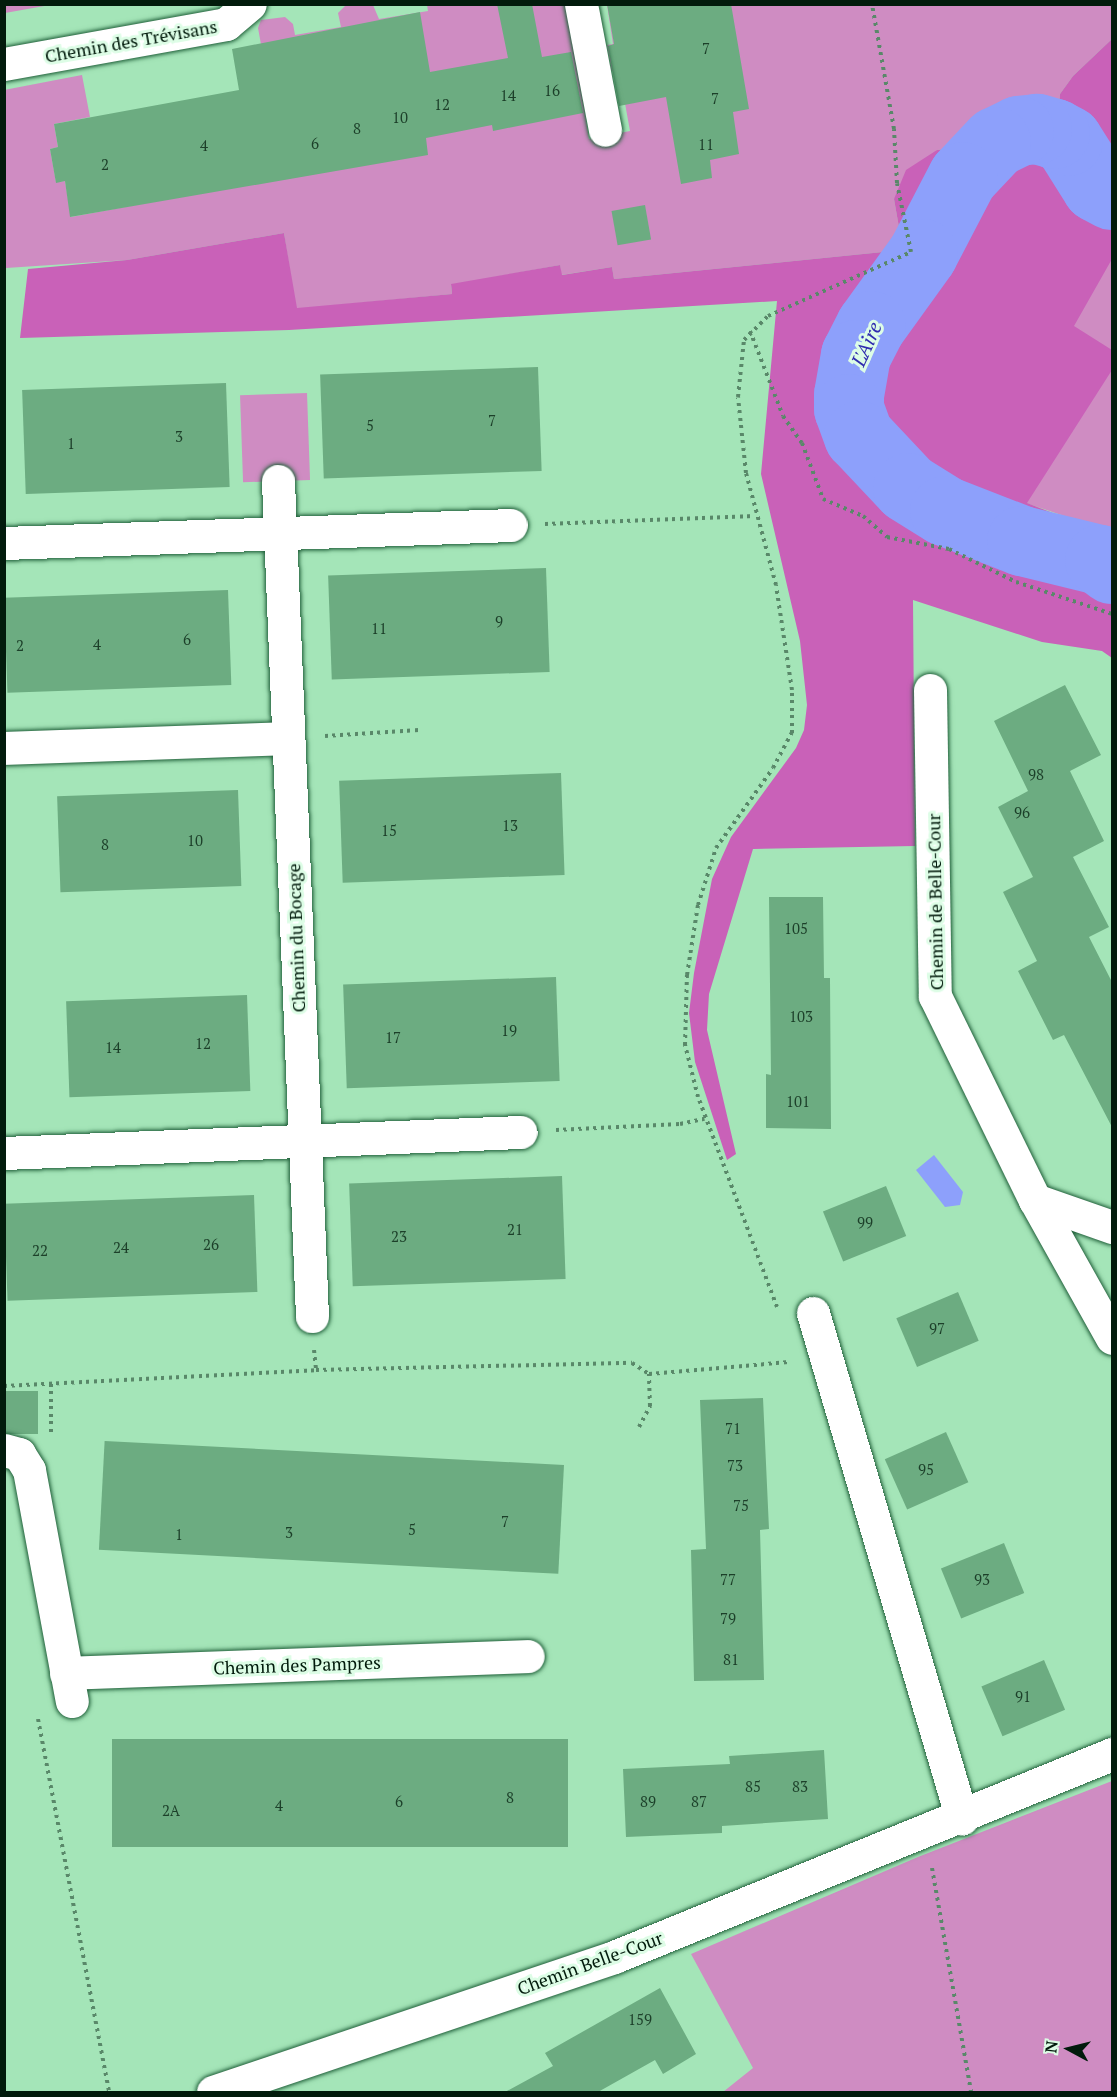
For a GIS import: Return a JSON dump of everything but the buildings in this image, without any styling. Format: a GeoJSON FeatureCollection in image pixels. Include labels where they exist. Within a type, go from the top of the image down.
{"type":"FeatureCollection","features":[{"type":"Feature","properties":{"kind":"street","name":"Chemin des Trévisans"},"geometry":{"type":"LineString","coordinates":[[4,64],[226,24],[250,4]]}},
{"type":"Feature","properties":{"kind":"street"},"geometry":{"type":"LineString","coordinates":[[581,4],[604,130]]}},
{"type":"Feature","properties":{"kind":"street","name":"Chemin du Bocage"},"geometry":{"type":"LineString","coordinates":[[278,481],[312,1316]]}},
{"type":"Feature","properties":{"kind":"street"},"geometry":{"type":"LineString","coordinates":[[18,543],[511,525]]}},
{"type":"Feature","properties":{"kind":"street","name":"Chemin de Belle-Cour"},"geometry":{"type":"LineString","coordinates":[[930,690],[935,996],[1035,1200],[1111,1330]]}},
{"type":"Feature","properties":{"kind":"street"},"geometry":{"type":"LineString","coordinates":[[4,748],[288,738]]}},
{"type":"Feature","properties":{"kind":"street"},"geometry":{"type":"LineString","coordinates":[[4,1153],[304,1139],[521,1132]]}},
{"type":"Feature","properties":{"kind":"street"},"geometry":{"type":"LineString","coordinates":[[1035,1200],[1113,1227]]}},
{"type":"Feature","properties":{"kind":"street"},"geometry":{"type":"LineString","coordinates":[[813,1313],[962,1818],[1113,1754]]}},
{"type":"Feature","properties":{"kind":"street"},"geometry":{"type":"LineString","coordinates":[[12,1452],[29,1470],[69,1687]]}},
{"type":"Feature","properties":{"kind":"street","name":"Chemin des Pampres"},"geometry":{"type":"LineString","coordinates":[[69,1687],[528,1656]]}},
{"type":"Feature","properties":{"kind":"street","name":"Chemin Belle-Cour"},"geometry":{"type":"LineString","coordinates":[[213,2092],[614,1957],[962,1818]]}},
{"type":"Feature","properties":{"kind":"path"},"geometry":{"type":"LineString","coordinates":[[778,1310],[704,1119],[685,1045],[687,975],[698,905],[716,848],[792,733],[789,663],[776,585],[756,516],[738,397],[740,358],[750,331],[768,316],[910,252],[897,183],[894,129],[872,4]]}},
{"type":"Feature","properties":{"kind":"path"},"geometry":{"type":"LineString","coordinates":[[750,331],[783,416],[802,443],[823,499],[863,516],[887,537],[949,549],[1016,582],[1113,614]]}},
{"type":"Feature","properties":{"kind":"path"},"geometry":{"type":"LineString","coordinates":[[511,525],[756,516]]}},
{"type":"Feature","properties":{"kind":"path"},"geometry":{"type":"LineString","coordinates":[[288,738],[419,730]]}},
{"type":"Feature","properties":{"kind":"path"},"geometry":{"type":"LineString","coordinates":[[521,1132],[704,1119]]}},
{"type":"Feature","properties":{"kind":"path"},"geometry":{"type":"LineString","coordinates":[[4,1386],[316,1370],[632,1363],[649,1374],[793,1362],[791,1352]]}},
{"type":"Feature","properties":{"kind":"path"},"geometry":{"type":"LineString","coordinates":[[639,1427],[650,1406],[649,1374]]}},
{"type":"Feature","properties":{"kind":"path"},"geometry":{"type":"LineString","coordinates":[[12,1452],[53,1434],[51,1384]]}},
{"type":"Feature","properties":{"kind":"path"},"geometry":{"type":"LineString","coordinates":[[69,1687],[38,1718],[109,2092]]}},
{"type":"Feature","properties":{"kind":"path"},"geometry":{"type":"LineString","coordinates":[[915,1837],[914,1853],[928,1861],[935,1872],[972,2092]]}},
{"type":"Feature","properties":{"kind":"shaded area"},"geometry":{"type":"Polygon","coordinates":[[[5,4],[50,4],[50,5],[5,13],[5,4]]]}},
{"type":"Feature","properties":{"kind":"shaded area"},"geometry":{"type":"Polygon","coordinates":[[[346,5],[373,5],[379,19],[428,11],[427,5],[568,5],[589,139],[630,131],[619,70],[612,71],[607,45],[613,44],[607,5],[1112,5],[1112,39],[1073,76],[1060,94],[1059,109],[1044,112],[1018,105],[958,148],[937,150],[894,199],[903,250],[614,279],[612,267],[561,275],[560,265],[451,285],[452,294],[296,309],[284,233],[127,260],[6,268],[4,90],[82,75],[90,117],[54,124],[58,147],[50,149],[56,182],[65,181],[71,217],[255,183],[267,77],[258,28],[261,20],[285,17],[293,24],[295,35],[341,27],[338,13],[346,5]]]}},
{"type":"Feature","properties":{"kind":"shaded area"},"geometry":{"type":"Polygon","coordinates":[[[1112,39],[1112,259],[1074,326],[1112,350],[1112,370],[1027,503],[1112,536],[1112,658],[1102,651],[1042,642],[913,600],[915,846],[753,849],[709,994],[707,1030],[736,1154],[727,1160],[695,1062],[689,1013],[694,973],[712,879],[731,837],[796,748],[804,730],[807,705],[800,641],[761,474],[777,301],[289,330],[20,338],[28,269],[127,260],[284,233],[297,308],[452,294],[451,284],[560,265],[562,275],[612,267],[614,279],[903,250],[894,199],[906,170],[937,150],[958,148],[1019,105],[1044,112],[1059,109],[1060,94],[1073,76],[1112,39]]]}},
{"type":"Feature","properties":{"kind":"shaded area"},"geometry":{"type":"Polygon","coordinates":[[[1112,223],[1112,539],[1088,524],[1026,503],[924,399],[1112,223]]]}},
{"type":"Feature","properties":{"kind":"shaded area"},"geometry":{"type":"Polygon","coordinates":[[[307,393],[310,480],[243,482],[240,395],[307,393]]]}},
{"type":"Feature","properties":{"kind":"shaded area"},"geometry":{"type":"Polygon","coordinates":[[[1112,1781],[1112,2092],[723,2092],[753,2068],[691,1954],[918,1857],[1112,1781]]]}},
{"type":"Feature","properties":{"kind":"water"},"geometry":{"type":"Polygon","coordinates":[[[934,1155],[963,1192],[960,1205],[945,1207],[916,1170],[934,1155]]]}},
{"type":"Feature","properties":{"kind":"waterway","name":"L'Aire"},"geometry":{"type":"LineString","coordinates":[[1112,195],[1097,187],[1068,141],[1055,134],[1037,129],[1019,131],[996,142],[963,177],[923,254],[871,326],[856,355],[849,395],[849,409],[859,436],[908,488],[945,511],[1022,541],[1100,560],[1112,569]]}}]}
